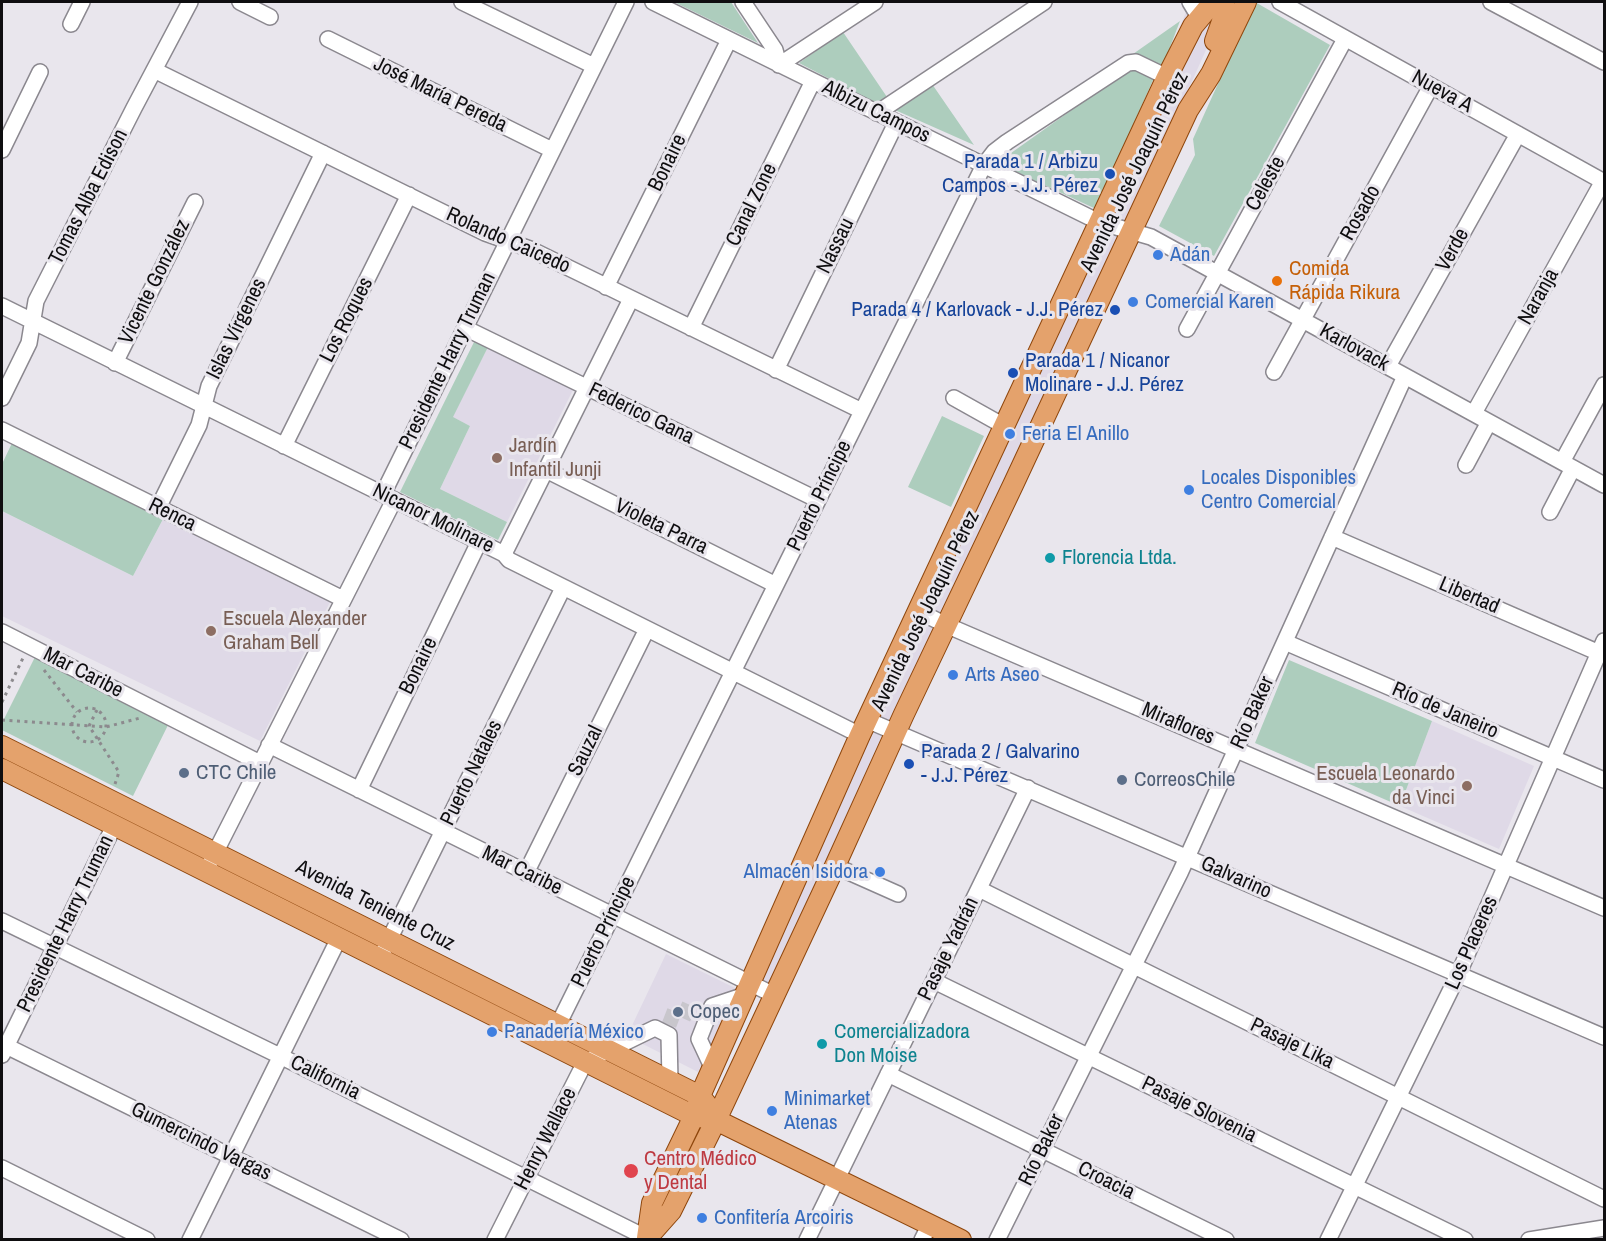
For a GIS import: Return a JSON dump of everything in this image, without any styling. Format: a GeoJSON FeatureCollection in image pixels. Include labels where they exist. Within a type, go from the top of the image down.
{"type":"FeatureCollection","features":[{"type":"Feature","properties":{"kind":"main road","name":"Avenida José Joaquín Pérez"},"geometry":{"type":"LineString","coordinates":[[646,1239],[652,1203],[694,1116],[700,1096],[864,727],[1167,77],[1193,26],[1195,9],[1213,2]]}},
{"type":"Feature","properties":{"kind":"main road"},"geometry":{"type":"LineString","coordinates":[[1191,105],[1195,86],[1221,27],[1224,2]]}},
{"type":"Feature","properties":{"kind":"main road","name":"Avenida José Joaquín Pérez"},"geometry":{"type":"LineString","coordinates":[[646,1239],[671,1210],[716,1120],[895,732],[1191,105],[1210,74],[1246,2]]}},
{"type":"Feature","properties":{"kind":"main road"},"geometry":{"type":"LineString","coordinates":[[984,470],[1013,484]]}},
{"type":"Feature","properties":{"kind":"main road","name":"Avenida Teniente Cruz"},"geometry":{"type":"LineString","coordinates":[[2,746],[670,1080],[700,1096],[716,1120]]}},
{"type":"Feature","properties":{"kind":"main road"},"geometry":{"type":"LineString","coordinates":[[2,769],[694,1116],[716,1120],[837,1179],[926,1232],[961,1239]]}},
{"type":"Feature","properties":{"kind":"street"},"geometry":{"type":"LineString","coordinates":[[71,24],[82,2]]}},
{"type":"Feature","properties":{"kind":"street","name":"Tomas Alba Edison"},"geometry":{"type":"LineString","coordinates":[[2,398],[29,343],[36,301],[190,2]]}},
{"type":"Feature","properties":{"kind":"street"},"geometry":{"type":"LineString","coordinates":[[240,2],[270,17]]}},
{"type":"Feature","properties":{"kind":"street"},"geometry":{"type":"LineString","coordinates":[[462,2],[594,66]]}},
{"type":"Feature","properties":{"kind":"street","name":"Presidente Harry Truman"},"geometry":{"type":"LineString","coordinates":[[206,872],[344,599],[465,328],[626,2]]}},
{"type":"Feature","properties":{"kind":"street","name":"Albizu Campos"},"geometry":{"type":"LineString","coordinates":[[653,2],[1099,222]]}},
{"type":"Feature","properties":{"kind":"street"},"geometry":{"type":"LineString","coordinates":[[743,2],[775,50],[779,65],[874,2]]}},
{"type":"Feature","properties":{"kind":"street"},"geometry":{"type":"LineString","coordinates":[[878,113],[1044,2]]}},
{"type":"Feature","properties":{"kind":"street","name":"Nueva A"},"geometry":{"type":"LineString","coordinates":[[1280,2],[1604,182]]}},
{"type":"Feature","properties":{"kind":"street"},"geometry":{"type":"LineString","coordinates":[[1491,2],[1605,62]]}},
{"type":"Feature","properties":{"kind":"street","name":"José María Pereda"},"geometry":{"type":"LineString","coordinates":[[328,39],[552,150]]}},
{"type":"Feature","properties":{"kind":"street","name":"Celeste"},"geometry":{"type":"LineString","coordinates":[[1187,329],[1345,39]]}},
{"type":"Feature","properties":{"kind":"street","name":"Bonaire"},"geometry":{"type":"LineString","coordinates":[[606,287],[729,40]]}},
{"type":"Feature","properties":{"kind":"street","name":"Puerto Príncipe"},"geometry":{"type":"LineString","coordinates":[[558,1025],[984,165],[994,152],[1007,142],[1128,63],[1136,62],[1167,77]]}},
{"type":"Feature","properties":{"kind":"street","name":"Rolando Caicedo"},"geometry":{"type":"LineString","coordinates":[[154,70],[485,233],[530,249],[862,411]]}},
{"type":"Feature","properties":{"kind":"street"},"geometry":{"type":"LineString","coordinates":[[2,150],[40,72]]}},
{"type":"Feature","properties":{"kind":"street","name":"Canal Zone"},"geometry":{"type":"LineString","coordinates":[[691,328],[813,81]]}},
{"type":"Feature","properties":{"kind":"street","name":"Rosado"},"geometry":{"type":"LineString","coordinates":[[1274,372],[1431,86]]}},
{"type":"Feature","properties":{"kind":"street","name":"Nassau"},"geometry":{"type":"LineString","coordinates":[[776,370],[896,123]]}},
{"type":"Feature","properties":{"kind":"street","name":"Verde"},"geometry":{"type":"LineString","coordinates":[[1388,366],[1518,134]]}},
{"type":"Feature","properties":{"kind":"street","name":"Islas Vírgenes"},"geometry":{"type":"LineString","coordinates":[[158,508],[199,425],[209,386],[323,153]]}},
{"type":"Feature","properties":{"kind":"street","name":"Naranja"},"geometry":{"type":"LineString","coordinates":[[1474,413],[1604,182]]}},
{"type":"Feature","properties":{"kind":"street","name":"Los Roques"},"geometry":{"type":"LineString","coordinates":[[284,446],[409,195]]}},
{"type":"Feature","properties":{"kind":"street","name":"Vicente González"},"geometry":{"type":"LineString","coordinates":[[116,363],[195,202]]}},
{"type":"Feature","properties":{"kind":"street","name":"Karlovack"},"geometry":{"type":"LineString","coordinates":[[1099,222],[1151,237],[1605,485]]}},
{"type":"Feature","properties":{"kind":"street"},"geometry":{"type":"LineString","coordinates":[[504,554],[631,299]]}},
{"type":"Feature","properties":{"kind":"street","name":"Nicanor Molinare"},"geometry":{"type":"LineString","coordinates":[[2,306],[504,554],[506,559],[733,672],[864,727]]}},
{"type":"Feature","properties":{"kind":"street","name":"Federico Gana"},"geometry":{"type":"LineString","coordinates":[[465,328],[818,500]]}},
{"type":"Feature","properties":{"kind":"street","name":"Río Baker"},"geometry":{"type":"LineString","coordinates":[[997,1239],[1187,857],[1405,376]]}},
{"type":"Feature","properties":{"kind":"street"},"geometry":{"type":"LineString","coordinates":[[1550,512],[1568,465],[1605,385]]}},
{"type":"Feature","properties":{"kind":"street"},"geometry":{"type":"LineString","coordinates":[[954,398],[1004,426]]}},
{"type":"Feature","properties":{"kind":"street"},"geometry":{"type":"LineString","coordinates":[[1466,465],[1489,422]]}},
{"type":"Feature","properties":{"kind":"street","name":"Renca"},"geometry":{"type":"LineString","coordinates":[[2,430],[344,599]]}},
{"type":"Feature","properties":{"kind":"street","name":"Violeta Parra"},"geometry":{"type":"LineString","coordinates":[[546,470],[776,585]]}},
{"type":"Feature","properties":{"kind":"street","name":"Libertad"},"geometry":{"type":"LineString","coordinates":[[1332,537],[1603,649]]}},
{"type":"Feature","properties":{"kind":"street","name":"Bonaire"},"geometry":{"type":"LineString","coordinates":[[359,790],[479,542]]}},
{"type":"Feature","properties":{"kind":"street","name":"Puerto Natales"},"geometry":{"type":"LineString","coordinates":[[380,959],[563,588]]}},
{"type":"Feature","properties":{"kind":"street","name":"Miraflores"},"geometry":{"type":"LineString","coordinates":[[918,611],[1605,908]]}},
{"type":"Feature","properties":{"kind":"street","name":"Sauzal"},"geometry":{"type":"LineString","coordinates":[[526,873],[647,629]]}},
{"type":"Feature","properties":{"kind":"street","name":"Mar Caribe"},"geometry":{"type":"LineString","coordinates":[[2,632],[261,763]]}},
{"type":"Feature","properties":{"kind":"street","name":"Río de Janeiro"},"geometry":{"type":"LineString","coordinates":[[1285,642],[1605,780]]}},
{"type":"Feature","properties":{"kind":"street","name":"Los Placeres"},"geometry":{"type":"LineString","coordinates":[[1328,1239],[1458,975],[1603,649]]}},
{"type":"Feature","properties":{"kind":"street","name":"Galvarino"},"geometry":{"type":"LineString","coordinates":[[864,727],[895,732],[1605,1037]]}},
{"type":"Feature","properties":{"kind":"street","name":"Mar Caribe"},"geometry":{"type":"LineString","coordinates":[[269,745],[612,915],[748,989],[774,995]]}},
{"type":"Feature","properties":{"kind":"street","name":"Pasaje Yadrán"},"geometry":{"type":"LineString","coordinates":[[807,1239],[1028,788]]}},
{"type":"Feature","properties":{"kind":"street","name":"Presidente Harry Truman"},"geometry":{"type":"LineString","coordinates":[[3,1048],[114,825]]}},
{"type":"Feature","properties":{"kind":"street"},"geometry":{"type":"LineString","coordinates":[[835,866],[898,894]]}},
{"type":"Feature","properties":{"kind":"street","name":"Pasaje Lika"},"geometry":{"type":"LineString","coordinates":[[979,889],[1605,1199]]}},
{"type":"Feature","properties":{"kind":"street","name":"California"},"geometry":{"type":"LineString","coordinates":[[2,921],[280,1056],[646,1239]]}},
{"type":"Feature","properties":{"kind":"street"},"geometry":{"type":"LineString","coordinates":[[190,1239],[339,938]]}},
{"type":"Feature","properties":{"kind":"street","name":"Pasaje Slovenia"},"geometry":{"type":"LineString","coordinates":[[934,981],[1465,1239]]}},
{"type":"Feature","properties":{"kind":"street"},"geometry":{"type":"LineString","coordinates":[[712,1069],[699,1039],[704,1019],[712,1006],[748,989]]}},
{"type":"Feature","properties":{"kind":"street","name":"Henry Wallace"},"geometry":{"type":"LineString","coordinates":[[495,1239],[585,1062],[656,1028],[667,1029],[670,1080]]}},
{"type":"Feature","properties":{"kind":"street","name":"Gumercindo Vargas"},"geometry":{"type":"LineString","coordinates":[[3,1048],[401,1239]]}},
{"type":"Feature","properties":{"kind":"street","name":"Croacia"},"geometry":{"type":"LineString","coordinates":[[888,1074],[1226,1239]]}},
{"type":"Feature","properties":{"kind":"street"},"geometry":{"type":"LineString","coordinates":[[2,1168],[147,1239]]}},
{"type":"Feature","properties":{"kind":"street"},"geometry":{"type":"LineString","coordinates":[[1529,1239],[1605,1228]]}},
{"type":"Feature","properties":{"kind":"path"},"geometry":{"type":"LineString","coordinates":[[2,702],[30,646]]}},
{"type":"Feature","properties":{"kind":"path"},"geometry":{"type":"LineString","coordinates":[[42,668],[77,713]]}},
{"type":"Feature","properties":{"kind":"path"},"geometry":{"type":"LineString","coordinates":[[87,708],[97,710],[105,719],[106,727],[103,735],[94,742],[82,742],[74,734],[72,725],[74,717],[87,708]]}},
{"type":"Feature","properties":{"kind":"path"},"geometry":{"type":"LineString","coordinates":[[89,726],[97,710]]}},
{"type":"Feature","properties":{"kind":"path"},"geometry":{"type":"LineString","coordinates":[[2,720],[106,727],[152,715],[158,711]]}},
{"type":"Feature","properties":{"kind":"path"},"geometry":{"type":"LineString","coordinates":[[89,726],[119,772],[110,800]]}},
{"type":"Feature","properties":{"kind":"shaded area","name":"Feria El Anillo"},"geometry":{"type":"Polygon","coordinates":[[[1182,2],[1217,2],[1215,30],[1102,281],[773,987],[745,975],[1133,139],[1187,10],[1182,2]]]}},
{"type":"Feature","properties":{"kind":"shaded area","name":"Jardín Infantil Junji"},"geometry":{"type":"Polygon","coordinates":[[[488,347],[574,388],[507,522],[440,489],[470,426],[452,417],[488,347]]]}},
{"type":"Feature","properties":{"kind":"shaded area","name":"Escuela Alexander Graham Bell"},"geometry":{"type":"Polygon","coordinates":[[[2,511],[133,576],[163,519],[330,602],[260,741],[2,616],[2,511]]]}},
{"type":"Feature","properties":{"kind":"shaded area","name":"Escuela Leonardo da Vinci"},"geometry":{"type":"Polygon","coordinates":[[[1432,721],[1534,766],[1499,849],[1400,806],[1432,721]]]}},
{"type":"Feature","properties":{"kind":"shaded area"},"geometry":{"type":"Polygon","coordinates":[[[666,954],[739,990],[698,1072],[627,1036],[666,954]]]}},
{"type":"Feature","properties":{"kind":"green space"},"geometry":{"type":"Polygon","coordinates":[[[674,2],[731,2],[758,43],[674,2]]]}},
{"type":"Feature","properties":{"kind":"green space"},"geometry":{"type":"Polygon","coordinates":[[[1255,2],[1330,45],[1214,256],[1159,226],[1195,155],[1193,139],[1255,2]]]}},
{"type":"Feature","properties":{"kind":"green space"},"geometry":{"type":"Polygon","coordinates":[[[1180,21],[1162,68],[1133,54],[1180,21]]]}},
{"type":"Feature","properties":{"kind":"green space"},"geometry":{"type":"Polygon","coordinates":[[[843,32],[887,97],[878,104],[799,63],[843,32]]]}},
{"type":"Feature","properties":{"kind":"green space"},"geometry":{"type":"Polygon","coordinates":[[[1132,67],[1154,78],[1096,209],[997,163],[1132,67]]]}},
{"type":"Feature","properties":{"kind":"green space"},"geometry":{"type":"Polygon","coordinates":[[[932,84],[974,145],[895,110],[932,84]]]}},
{"type":"Feature","properties":{"kind":"green space"},"geometry":{"type":"Polygon","coordinates":[[[475,340],[488,347],[453,417],[470,426],[440,489],[507,522],[498,540],[400,492],[475,340]]]}},
{"type":"Feature","properties":{"kind":"green space"},"geometry":{"type":"Polygon","coordinates":[[[942,416],[984,436],[951,507],[908,487],[942,416]]]}},
{"type":"Feature","properties":{"kind":"green space"},"geometry":{"type":"Polygon","coordinates":[[[13,441],[163,519],[133,576],[2,511],[2,464],[13,441]]]}},
{"type":"Feature","properties":{"kind":"green space"},"geometry":{"type":"Polygon","coordinates":[[[38,651],[171,719],[133,796],[2,730],[2,723],[38,651]]]}},
{"type":"Feature","properties":{"kind":"green space"},"geometry":{"type":"Polygon","coordinates":[[[1289,660],[1432,721],[1400,806],[1255,743],[1289,660]]]}},
{"type":"Feature","properties":{"kind":"tunnel"},"geometry":{"type":"LineString","coordinates":[[669,1025],[676,1007],[701,1018]]}},
{"type":"Feature","properties":{"kind":"place","name":"Parada 1 / Arbizu Campos - J.J. Pérez"},"geometry":{"type":"Point","coordinates":[1110,174]}},
{"type":"Feature","properties":{"kind":"place","name":"Adán"},"geometry":{"type":"Point","coordinates":[1158,255]}},
{"type":"Feature","properties":{"kind":"place","name":"Comida Rápida Rikura"},"geometry":{"type":"Point","coordinates":[1277,281]}},
{"type":"Feature","properties":{"kind":"place","name":"Comercial Karen"},"geometry":{"type":"Point","coordinates":[1133,302]}},
{"type":"Feature","properties":{"kind":"place","name":"Parada 4 / Karlovack - J.J. Pérez"},"geometry":{"type":"Point","coordinates":[1115,310]}},
{"type":"Feature","properties":{"kind":"place","name":"Parada 1 / Nicanor Molinare - J.J. Pérez"},"geometry":{"type":"Point","coordinates":[1013,373]}},
{"type":"Feature","properties":{"kind":"place","name":"Feria El Anillo"},"geometry":{"type":"Point","coordinates":[1010,434]}},
{"type":"Feature","properties":{"kind":"place","name":"Jardín Infantil Junji"},"geometry":{"type":"Point","coordinates":[497,458]}},
{"type":"Feature","properties":{"kind":"place","name":"Locales Disponibles Centro Comercial"},"geometry":{"type":"Point","coordinates":[1189,490]}},
{"type":"Feature","properties":{"kind":"place","name":"Florencia Ltda."},"geometry":{"type":"Point","coordinates":[1050,558]}},
{"type":"Feature","properties":{"kind":"place","name":"Escuela Alexander Graham Bell"},"geometry":{"type":"Point","coordinates":[211,631]}},
{"type":"Feature","properties":{"kind":"place","name":"Arts Aseo"},"geometry":{"type":"Point","coordinates":[953,675]}},
{"type":"Feature","properties":{"kind":"place","name":"Parada 2 / Galvarino - J.J. Pérez"},"geometry":{"type":"Point","coordinates":[909,764]}},
{"type":"Feature","properties":{"kind":"place","name":"CTC Chile"},"geometry":{"type":"Point","coordinates":[184,773]}},
{"type":"Feature","properties":{"kind":"place","name":"CorreosChile"},"geometry":{"type":"Point","coordinates":[1122,780]}},
{"type":"Feature","properties":{"kind":"place","name":"Escuela Leonardo da Vinci"},"geometry":{"type":"Point","coordinates":[1467,786]}},
{"type":"Feature","properties":{"kind":"place","name":"Almacén Isidora"},"geometry":{"type":"Point","coordinates":[880,872]}},
{"type":"Feature","properties":{"kind":"place","name":"Copec"},"geometry":{"type":"Point","coordinates":[678,1012]}},
{"type":"Feature","properties":{"kind":"place","name":"Panadería México"},"geometry":{"type":"Point","coordinates":[492,1032]}},
{"type":"Feature","properties":{"kind":"place","name":"Comercializadora Don Moise"},"geometry":{"type":"Point","coordinates":[822,1044]}},
{"type":"Feature","properties":{"kind":"place","name":"Minimarket Atenas"},"geometry":{"type":"Point","coordinates":[772,1111]}},
{"type":"Feature","properties":{"kind":"place","name":"Centro Médico y Dental"},"geometry":{"type":"Point","coordinates":[631,1171]}},
{"type":"Feature","properties":{"kind":"place","name":"Confitería Arcoiris"},"geometry":{"type":"Point","coordinates":[702,1218]}}]}
